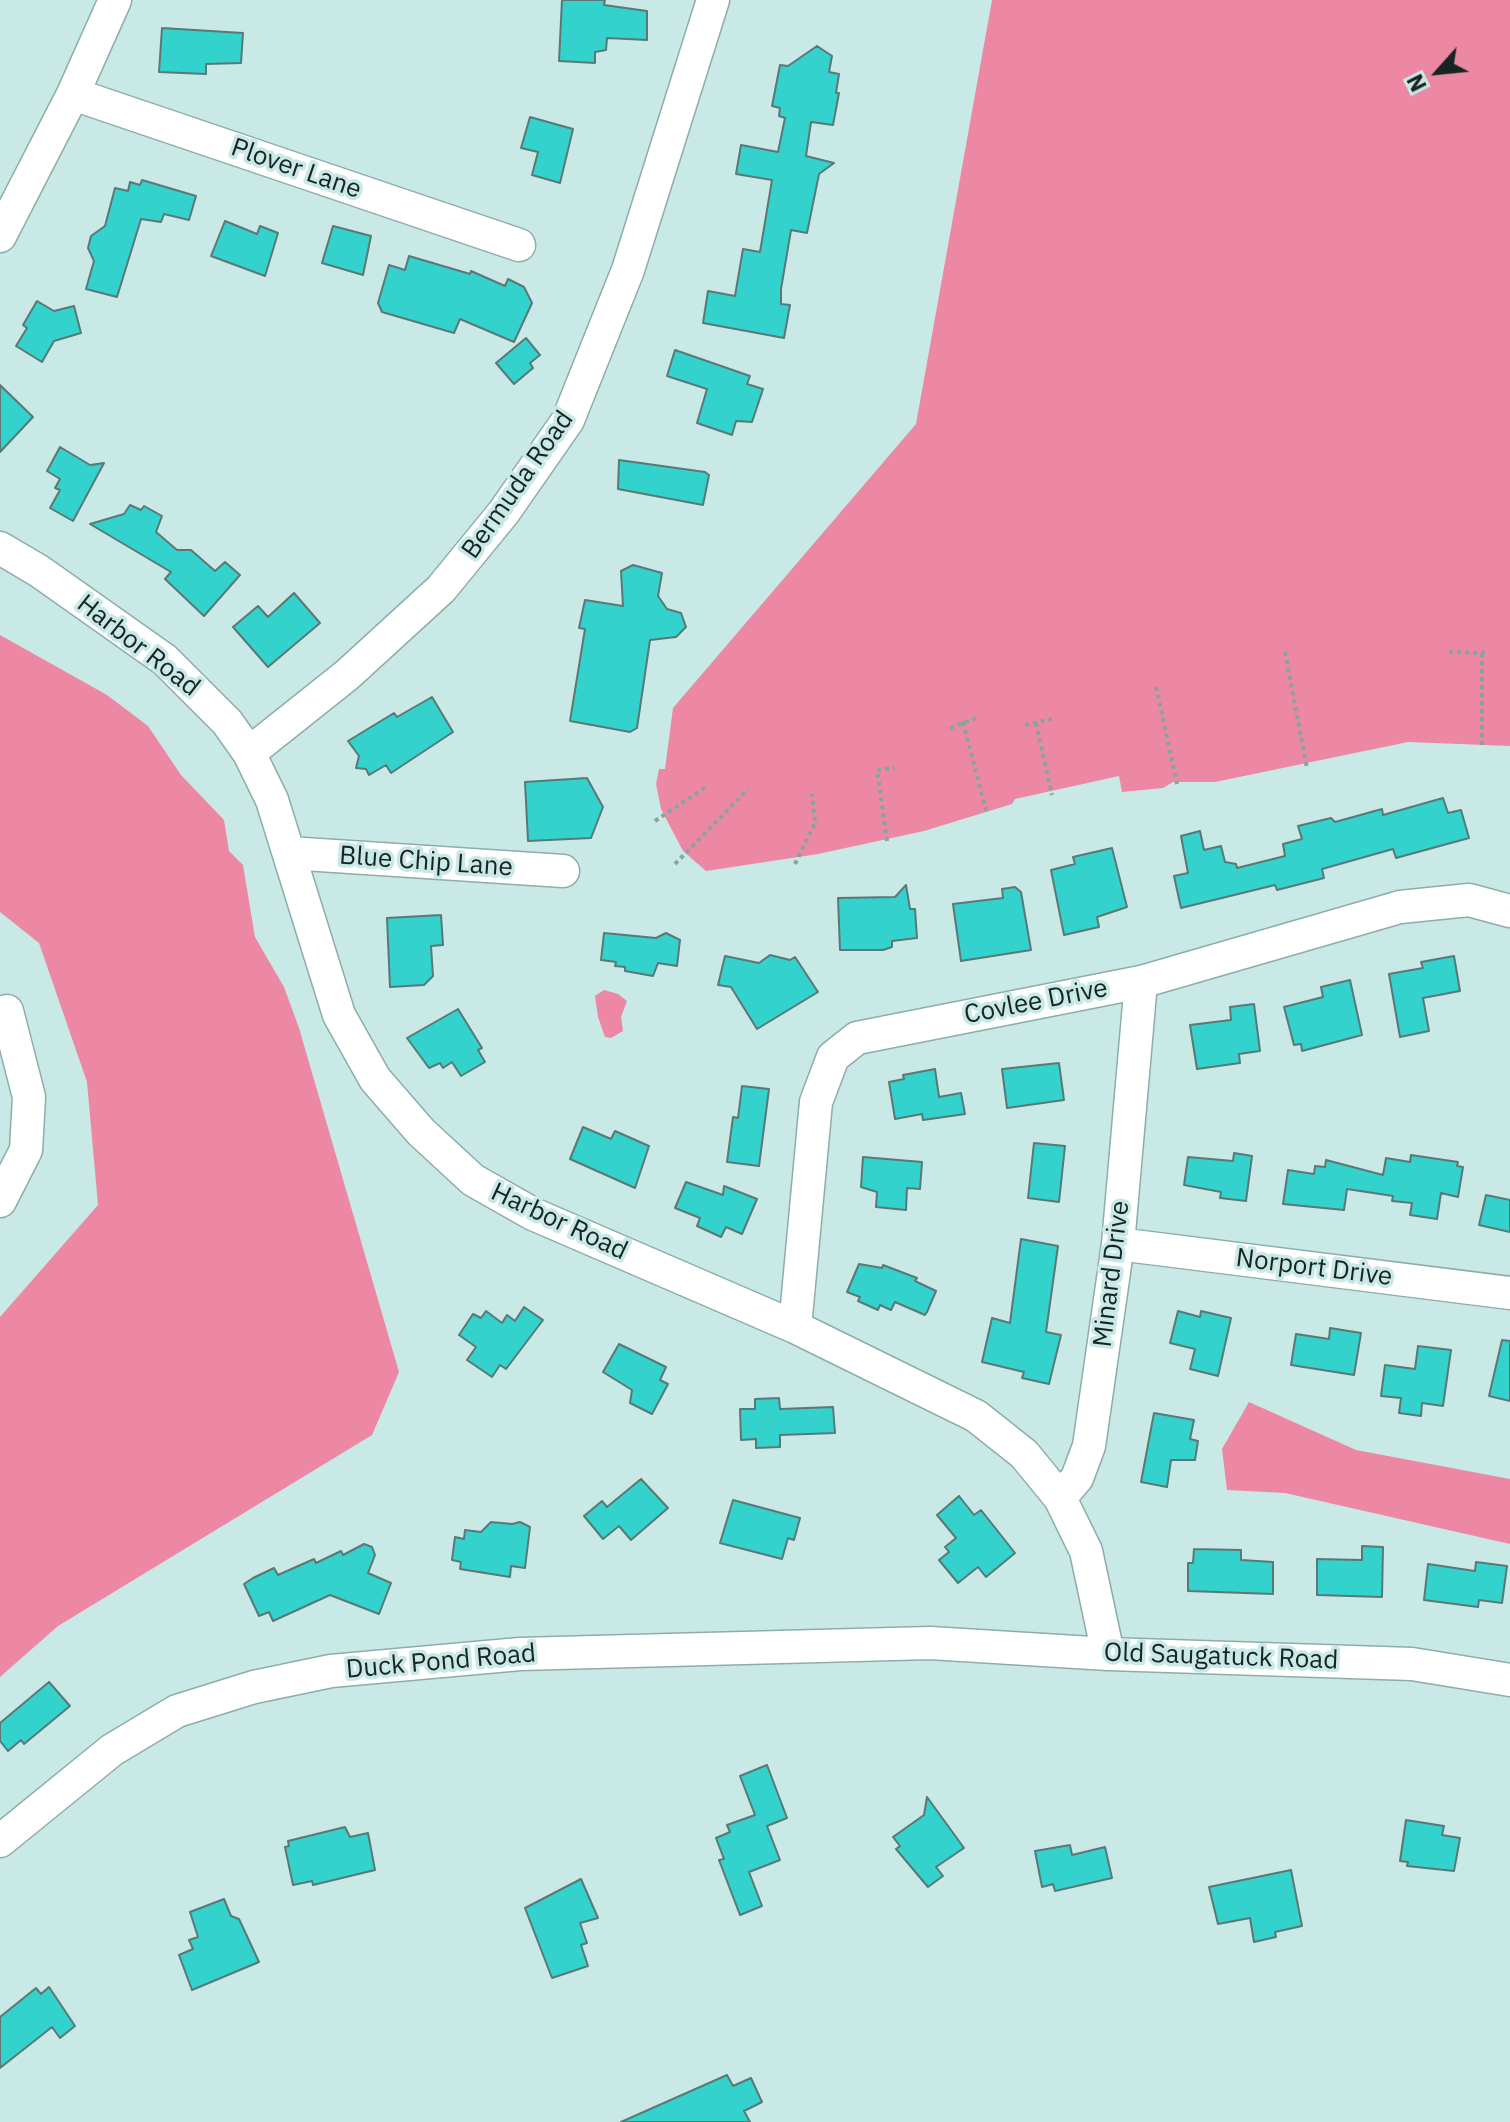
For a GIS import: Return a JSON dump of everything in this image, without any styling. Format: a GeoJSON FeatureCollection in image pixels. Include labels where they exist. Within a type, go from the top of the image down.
{"type":"FeatureCollection","features":[{"type":"Feature","properties":{"kind":"street"},"geometry":{"type":"LineString","coordinates":[[0,236],[73,94],[115,0]]}},
{"type":"Feature","properties":{"kind":"street","name":"Bermuda Road"},"geometry":{"type":"LineString","coordinates":[[249,753],[347,675],[441,589],[504,512],[568,420],[628,270],[713,0]]}},
{"type":"Feature","properties":{"kind":"street","name":"Plover Lane"},"geometry":{"type":"LineString","coordinates":[[73,94],[519,245]]}},
{"type":"Feature","properties":{"kind":"street","name":"Harbor Road"},"geometry":{"type":"LineString","coordinates":[[0,548],[39,571],[165,660],[227,722],[249,753],[272,800],[339,1015],[375,1079],[421,1132],[473,1180],[533,1214],[795,1327],[976,1416],[1024,1454],[1060,1498]]}},
{"type":"Feature","properties":{"kind":"street","name":"Blue Chip Lane"},"geometry":{"type":"LineString","coordinates":[[289,853],[563,871]]}},
{"type":"Feature","properties":{"kind":"street","name":"Covlee Drive"},"geometry":{"type":"LineString","coordinates":[[795,1327],[816,1102],[826,1068],[843,1047],[874,1033],[1141,982],[1400,907],[1469,900],[1510,911]]}},
{"type":"Feature","properties":{"kind":"street","name":"Minard Drive"},"geometry":{"type":"LineString","coordinates":[[1060,1498],[1077,1478],[1089,1446],[1118,1244],[1141,982]]}},
{"type":"Feature","properties":{"kind":"street"},"geometry":{"type":"LineString","coordinates":[[0,1201],[26,1150],[29,1097],[7,1011]]}},
{"type":"Feature","properties":{"kind":"street","name":"Norport Drive"},"geometry":{"type":"LineString","coordinates":[[1118,1244],[1510,1293]]}},
{"type":"Feature","properties":{"kind":"street"},"geometry":{"type":"LineString","coordinates":[[1060,1498],[1086,1551],[1108,1654]]}},
{"type":"Feature","properties":{"kind":"street","name":"Old Saugatuck Road"},"geometry":{"type":"LineString","coordinates":[[930,1643],[1108,1654],[1412,1664],[1510,1680]]}},
{"type":"Feature","properties":{"kind":"street","name":"Duck Pond Road"},"geometry":{"type":"LineString","coordinates":[[0,1841],[112,1750],[177,1711],[254,1687],[331,1671],[520,1654],[930,1643]]}},
{"type":"Feature","properties":{"kind":"path"},"geometry":{"type":"LineString","coordinates":[[1285,652],[1307,768]]}},
{"type":"Feature","properties":{"kind":"path"},"geometry":{"type":"LineString","coordinates":[[1449,652],[1484,653],[1482,747]]}},
{"type":"Feature","properties":{"kind":"path"},"geometry":{"type":"LineString","coordinates":[[1156,687],[1177,784]]}},
{"type":"Feature","properties":{"kind":"path"},"geometry":{"type":"LineString","coordinates":[[950,728],[976,718]]}},
{"type":"Feature","properties":{"kind":"path"},"geometry":{"type":"LineString","coordinates":[[1025,725],[1052,719]]}},
{"type":"Feature","properties":{"kind":"path"},"geometry":{"type":"LineString","coordinates":[[963,722],[987,814]]}},
{"type":"Feature","properties":{"kind":"path"},"geometry":{"type":"LineString","coordinates":[[1036,723],[1052,795]]}},
{"type":"Feature","properties":{"kind":"path"},"geometry":{"type":"LineString","coordinates":[[887,841],[877,770],[895,768]]}},
{"type":"Feature","properties":{"kind":"path"},"geometry":{"type":"LineString","coordinates":[[655,821],[706,787]]}},
{"type":"Feature","properties":{"kind":"path"},"geometry":{"type":"LineString","coordinates":[[675,864],[748,789]]}},
{"type":"Feature","properties":{"kind":"path"},"geometry":{"type":"LineString","coordinates":[[795,864],[815,823],[812,794]]}},
{"type":"Feature","properties":{"kind":"shaded area"},"geometry":{"type":"Polygon","coordinates":[[[992,0],[1510,0],[1510,746],[1408,742],[1215,782],[1173,782],[1163,788],[1122,792],[1119,776],[1015,799],[1012,804],[924,831],[818,854],[706,871],[683,851],[661,809],[656,784],[659,769],[665,769],[673,708],[916,424],[992,0]]]}},
{"type":"Feature","properties":{"kind":"shaded area"},"geometry":{"type":"Polygon","coordinates":[[[0,635],[107,695],[148,726],[181,775],[224,820],[229,851],[243,865],[255,937],[284,987],[299,1028],[399,1372],[372,1435],[58,1626],[0,1677],[0,1317],[98,1205],[87,1082],[39,943],[0,912],[0,635]]]}},
{"type":"Feature","properties":{"kind":"shaded area"},"geometry":{"type":"Polygon","coordinates":[[[604,990],[618,994],[627,1001],[621,1017],[623,1031],[611,1038],[605,1037],[598,1017],[595,996],[604,990]]]}},
{"type":"Feature","properties":{"kind":"shaded area"},"geometry":{"type":"Polygon","coordinates":[[[1249,1402],[1356,1450],[1510,1479],[1510,1544],[1285,1493],[1227,1490],[1222,1449],[1249,1402]]]}},
{"type":"Feature","properties":{"kind":"building"},"geometry":{"type":"Polygon","coordinates":[[[562,0],[605,0],[604,5],[647,11],[647,40],[607,38],[606,50],[595,52],[595,63],[559,61],[562,0]]]}},
{"type":"Feature","properties":{"kind":"building"},"geometry":{"type":"Polygon","coordinates":[[[162,28],[243,33],[241,63],[206,64],[206,74],[159,72],[162,28]]]}},
{"type":"Feature","properties":{"kind":"building"},"geometry":{"type":"Polygon","coordinates":[[[817,46],[832,56],[829,72],[839,74],[836,93],[839,93],[833,125],[811,122],[806,156],[834,163],[819,174],[807,233],[791,230],[781,289],[781,304],[790,305],[784,338],[703,323],[708,291],[735,296],[743,249],[760,252],[772,180],[736,174],[741,145],[778,152],[785,118],[779,116],[780,108],[772,106],[780,65],[788,66],[817,46]]]}},
{"type":"Feature","properties":{"kind":"building"},"geometry":{"type":"Polygon","coordinates":[[[530,117],[573,129],[560,183],[532,175],[538,152],[521,148],[530,117]]]}},
{"type":"Feature","properties":{"kind":"building"},"geometry":{"type":"Polygon","coordinates":[[[142,180],[196,196],[189,220],[164,214],[161,222],[141,219],[117,297],[86,289],[94,261],[88,248],[91,236],[105,226],[115,188],[128,191],[130,182],[140,185],[142,180]]]}},
{"type":"Feature","properties":{"kind":"building"},"geometry":{"type":"Polygon","coordinates":[[[225,221],[257,234],[260,226],[278,233],[265,276],[211,256],[225,221]]]}},
{"type":"Feature","properties":{"kind":"building"},"geometry":{"type":"Polygon","coordinates":[[[333,226],[371,236],[363,275],[322,263],[333,226]]]}},
{"type":"Feature","properties":{"kind":"building"},"geometry":{"type":"Polygon","coordinates":[[[409,256],[470,274],[471,271],[505,286],[508,279],[524,287],[532,303],[514,342],[460,319],[454,333],[382,312],[378,303],[389,265],[405,270],[409,256]]]}},
{"type":"Feature","properties":{"kind":"building"},"geometry":{"type":"Polygon","coordinates":[[[37,301],[54,311],[74,306],[81,333],[54,341],[42,362],[16,346],[27,328],[23,325],[37,301]]]}},
{"type":"Feature","properties":{"kind":"building"},"geometry":{"type":"Polygon","coordinates":[[[526,338],[540,355],[530,363],[533,368],[514,384],[496,363],[526,338]]]}},
{"type":"Feature","properties":{"kind":"building"},"geometry":{"type":"Polygon","coordinates":[[[675,350],[750,376],[747,384],[763,389],[752,422],[736,421],[732,435],[697,423],[707,389],[667,376],[675,350]]]}},
{"type":"Feature","properties":{"kind":"building"},"geometry":{"type":"Polygon","coordinates":[[[0,385],[33,417],[0,452],[0,385]]]}},
{"type":"Feature","properties":{"kind":"building"},"geometry":{"type":"Polygon","coordinates":[[[60,447],[90,465],[104,463],[73,521],[50,508],[60,490],[55,488],[60,479],[47,471],[60,447]]]}},
{"type":"Feature","properties":{"kind":"building"},"geometry":{"type":"Polygon","coordinates":[[[619,460],[705,472],[709,475],[703,505],[618,489],[619,460]]]}},
{"type":"Feature","properties":{"kind":"building"},"geometry":{"type":"Polygon","coordinates":[[[130,505],[141,510],[144,506],[162,516],[156,532],[177,550],[191,550],[215,571],[225,562],[240,575],[204,616],[165,579],[171,572],[90,524],[124,514],[130,505]]]}},
{"type":"Feature","properties":{"kind":"building"},"geometry":{"type":"Polygon","coordinates":[[[633,565],[662,573],[658,596],[667,609],[681,613],[686,627],[676,637],[650,640],[637,728],[630,732],[570,721],[585,629],[579,628],[585,600],[623,606],[621,571],[633,565]]]}},
{"type":"Feature","properties":{"kind":"building"},"geometry":{"type":"Polygon","coordinates":[[[294,593],[320,623],[268,667],[233,627],[258,606],[268,617],[294,593]]]}},
{"type":"Feature","properties":{"kind":"building"},"geometry":{"type":"Polygon","coordinates":[[[432,697],[453,732],[391,773],[386,765],[369,775],[366,769],[356,768],[359,756],[348,741],[394,713],[397,717],[432,697]]]}},
{"type":"Feature","properties":{"kind":"building"},"geometry":{"type":"Polygon","coordinates":[[[587,778],[603,807],[591,838],[528,841],[525,782],[587,778]]]}},
{"type":"Feature","properties":{"kind":"building"},"geometry":{"type":"Polygon","coordinates":[[[1443,798],[1448,813],[1461,810],[1469,838],[1396,858],[1393,849],[1322,869],[1324,878],[1277,890],[1275,885],[1181,908],[1174,876],[1188,873],[1181,836],[1200,831],[1204,850],[1221,846],[1225,862],[1236,864],[1237,868],[1285,856],[1283,844],[1302,839],[1298,826],[1331,818],[1335,822],[1382,809],[1383,815],[1443,798]]]}},
{"type":"Feature","properties":{"kind":"building"},"geometry":{"type":"Polygon","coordinates":[[[1112,848],[1127,907],[1097,917],[1099,927],[1064,935],[1051,870],[1075,864],[1073,857],[1112,848]]]}},
{"type":"Feature","properties":{"kind":"building"},"geometry":{"type":"Polygon","coordinates":[[[906,885],[910,909],[915,909],[917,938],[892,941],[892,947],[883,950],[840,950],[838,898],[895,897],[906,885]]]}},
{"type":"Feature","properties":{"kind":"building"},"geometry":{"type":"Polygon","coordinates":[[[1015,887],[1021,892],[1031,950],[961,961],[953,904],[1003,898],[1002,889],[1015,887]]]}},
{"type":"Feature","properties":{"kind":"building"},"geometry":{"type":"Polygon","coordinates":[[[441,915],[443,945],[431,946],[433,976],[424,985],[390,987],[387,918],[441,915]]]}},
{"type":"Feature","properties":{"kind":"building"},"geometry":{"type":"Polygon","coordinates":[[[604,933],[656,938],[666,933],[680,940],[677,966],[658,963],[653,976],[625,971],[625,967],[615,966],[616,962],[601,960],[604,933]]]}},
{"type":"Feature","properties":{"kind":"building"},"geometry":{"type":"Polygon","coordinates":[[[770,955],[790,960],[795,957],[818,992],[757,1029],[731,987],[718,985],[725,956],[759,963],[770,955]]]}},
{"type":"Feature","properties":{"kind":"building"},"geometry":{"type":"Polygon","coordinates":[[[1454,956],[1460,991],[1423,998],[1429,1031],[1400,1037],[1389,974],[1423,968],[1421,962],[1454,956]]]}},
{"type":"Feature","properties":{"kind":"building"},"geometry":{"type":"Polygon","coordinates":[[[1350,980],[1362,1035],[1302,1051],[1301,1044],[1294,1045],[1284,1007],[1323,997],[1321,987],[1350,980]]]}},
{"type":"Feature","properties":{"kind":"building"},"geometry":{"type":"Polygon","coordinates":[[[1254,1004],[1260,1051],[1239,1054],[1240,1063],[1197,1069],[1190,1025],[1231,1020],[1230,1007],[1254,1004]]]}},
{"type":"Feature","properties":{"kind":"building"},"geometry":{"type":"Polygon","coordinates":[[[458,1009],[482,1048],[478,1050],[485,1062],[461,1076],[452,1062],[443,1068],[440,1063],[429,1068],[407,1038],[458,1009]]]}},
{"type":"Feature","properties":{"kind":"building"},"geometry":{"type":"Polygon","coordinates":[[[1059,1063],[1064,1100],[1007,1108],[1002,1069],[1059,1063]]]}},
{"type":"Feature","properties":{"kind":"building"},"geometry":{"type":"Polygon","coordinates":[[[935,1069],[939,1097],[961,1093],[965,1114],[923,1120],[922,1114],[895,1119],[889,1082],[904,1079],[903,1075],[935,1069]]]}},
{"type":"Feature","properties":{"kind":"building"},"geometry":{"type":"Polygon","coordinates":[[[742,1086],[769,1089],[759,1166],[727,1162],[733,1117],[738,1118],[742,1086]]]}},
{"type":"Feature","properties":{"kind":"building"},"geometry":{"type":"Polygon","coordinates":[[[583,1127],[611,1139],[615,1131],[649,1146],[635,1188],[570,1159],[583,1127]]]}},
{"type":"Feature","properties":{"kind":"building"},"geometry":{"type":"Polygon","coordinates":[[[1034,1143],[1065,1146],[1059,1202],[1028,1198],[1034,1143]]]}},
{"type":"Feature","properties":{"kind":"building"},"geometry":{"type":"Polygon","coordinates":[[[1234,1153],[1252,1156],[1246,1201],[1220,1198],[1221,1192],[1184,1185],[1188,1157],[1233,1161],[1234,1153]]]}},
{"type":"Feature","properties":{"kind":"building"},"geometry":{"type":"Polygon","coordinates":[[[1411,1155],[1458,1162],[1457,1166],[1463,1167],[1458,1197],[1441,1193],[1437,1219],[1410,1215],[1412,1203],[1392,1201],[1393,1196],[1347,1189],[1344,1210],[1283,1204],[1288,1170],[1314,1174],[1315,1166],[1325,1167],[1326,1160],[1383,1175],[1386,1158],[1410,1162],[1411,1155]]]}},
{"type":"Feature","properties":{"kind":"building"},"geometry":{"type":"Polygon","coordinates":[[[863,1157],[922,1162],[920,1189],[907,1188],[906,1210],[876,1207],[877,1192],[861,1187],[863,1157]]]}},
{"type":"Feature","properties":{"kind":"building"},"geometry":{"type":"Polygon","coordinates":[[[686,1182],[723,1195],[724,1186],[757,1199],[742,1234],[726,1227],[721,1237],[697,1226],[700,1218],[675,1208],[686,1182]]]}},
{"type":"Feature","properties":{"kind":"building"},"geometry":{"type":"Polygon","coordinates":[[[1486,1195],[1510,1200],[1510,1232],[1479,1225],[1486,1195]]]}},
{"type":"Feature","properties":{"kind":"building"},"geometry":{"type":"Polygon","coordinates":[[[1021,1239],[1058,1246],[1046,1332],[1061,1335],[1049,1384],[1022,1378],[1024,1372],[982,1362],[992,1318],[1010,1323],[1021,1239]]]}},
{"type":"Feature","properties":{"kind":"building"},"geometry":{"type":"Polygon","coordinates":[[[859,1264],[882,1268],[883,1265],[917,1278],[915,1281],[936,1291],[925,1315],[895,1302],[891,1310],[880,1305],[878,1310],[858,1301],[860,1297],[847,1292],[859,1264]]]}},
{"type":"Feature","properties":{"kind":"building"},"geometry":{"type":"Polygon","coordinates":[[[524,1307],[543,1320],[506,1369],[500,1365],[492,1377],[467,1360],[476,1347],[459,1335],[473,1314],[481,1318],[486,1311],[502,1323],[507,1315],[515,1321],[524,1307]]]}},
{"type":"Feature","properties":{"kind":"building"},"geometry":{"type":"Polygon","coordinates":[[[1178,1311],[1200,1317],[1201,1311],[1231,1318],[1218,1376],[1190,1369],[1195,1349],[1170,1343],[1178,1311]]]}},
{"type":"Feature","properties":{"kind":"building"},"geometry":{"type":"Polygon","coordinates":[[[1330,1328],[1361,1333],[1354,1375],[1291,1365],[1296,1334],[1329,1339],[1330,1328]]]}},
{"type":"Feature","properties":{"kind":"building"},"geometry":{"type":"Polygon","coordinates":[[[1502,1340],[1510,1341],[1510,1401],[1489,1396],[1502,1340]]]}},
{"type":"Feature","properties":{"kind":"building"},"geometry":{"type":"Polygon","coordinates":[[[619,1344],[666,1367],[660,1380],[668,1384],[652,1414],[630,1403],[632,1390],[603,1372],[619,1344]]]}},
{"type":"Feature","properties":{"kind":"building"},"geometry":{"type":"Polygon","coordinates":[[[1418,1346],[1451,1350],[1443,1406],[1422,1403],[1421,1416],[1399,1413],[1401,1398],[1381,1396],[1385,1365],[1415,1369],[1418,1346]]]}},
{"type":"Feature","properties":{"kind":"building"},"geometry":{"type":"Polygon","coordinates":[[[779,1398],[780,1409],[833,1407],[835,1433],[780,1435],[780,1447],[756,1448],[756,1439],[741,1440],[740,1409],[755,1409],[755,1399],[779,1398]]]}},
{"type":"Feature","properties":{"kind":"building"},"geometry":{"type":"Polygon","coordinates":[[[1154,1413],[1194,1420],[1190,1439],[1198,1441],[1195,1460],[1171,1460],[1167,1487],[1141,1482],[1154,1413]]]}},
{"type":"Feature","properties":{"kind":"building"},"geometry":{"type":"Polygon","coordinates":[[[641,1479],[668,1508],[631,1540],[619,1526],[603,1539],[584,1516],[602,1501],[607,1507],[641,1479]]]}},
{"type":"Feature","properties":{"kind":"building"},"geometry":{"type":"Polygon","coordinates":[[[959,1496],[974,1515],[981,1510],[1015,1553],[986,1577],[978,1567],[958,1583],[939,1560],[949,1552],[945,1547],[956,1538],[937,1515],[959,1496]]]}},
{"type":"Feature","properties":{"kind":"building"},"geometry":{"type":"Polygon","coordinates":[[[733,1500],[800,1518],[794,1540],[788,1538],[782,1559],[720,1543],[733,1500]]]}},
{"type":"Feature","properties":{"kind":"building"},"geometry":{"type":"Polygon","coordinates":[[[491,1522],[520,1522],[530,1527],[525,1568],[511,1566],[510,1577],[460,1569],[461,1562],[452,1560],[455,1537],[464,1539],[465,1530],[481,1532],[491,1522]]]}},
{"type":"Feature","properties":{"kind":"building"},"geometry":{"type":"Polygon","coordinates":[[[364,1544],[372,1547],[375,1555],[368,1573],[391,1583],[379,1614],[330,1595],[273,1621],[269,1612],[259,1616],[244,1584],[274,1568],[278,1575],[314,1559],[316,1563],[341,1551],[343,1555],[364,1544]]]}},
{"type":"Feature","properties":{"kind":"building"},"geometry":{"type":"Polygon","coordinates":[[[1362,1546],[1383,1547],[1382,1597],[1317,1595],[1317,1559],[1362,1560],[1362,1546]]]}},
{"type":"Feature","properties":{"kind":"building"},"geometry":{"type":"Polygon","coordinates":[[[1194,1549],[1241,1550],[1241,1560],[1273,1562],[1273,1594],[1188,1591],[1188,1563],[1193,1563],[1194,1549]]]}},
{"type":"Feature","properties":{"kind":"building"},"geometry":{"type":"Polygon","coordinates":[[[1476,1562],[1507,1566],[1502,1603],[1479,1600],[1478,1607],[1424,1600],[1428,1564],[1475,1571],[1476,1562]]]}},
{"type":"Feature","properties":{"kind":"building"},"geometry":{"type":"Polygon","coordinates":[[[49,1682],[70,1706],[24,1744],[21,1740],[8,1751],[0,1741],[0,1723],[49,1682]]]}},
{"type":"Feature","properties":{"kind":"building"},"geometry":{"type":"Polygon","coordinates":[[[767,1765],[787,1818],[767,1826],[780,1860],[749,1872],[762,1906],[740,1915],[719,1860],[724,1859],[716,1838],[730,1832],[727,1825],[755,1815],[740,1776],[767,1765]]]}},
{"type":"Feature","properties":{"kind":"building"},"geometry":{"type":"Polygon","coordinates":[[[927,1797],[964,1848],[936,1867],[943,1876],[928,1887],[896,1849],[900,1846],[893,1837],[924,1815],[927,1797]]]}},
{"type":"Feature","properties":{"kind":"building"},"geometry":{"type":"Polygon","coordinates":[[[1406,1820],[1444,1826],[1442,1835],[1460,1838],[1454,1871],[1407,1866],[1408,1862],[1400,1861],[1406,1820]]]}},
{"type":"Feature","properties":{"kind":"building"},"geometry":{"type":"Polygon","coordinates":[[[345,1827],[350,1837],[368,1833],[375,1870],[313,1885],[312,1881],[293,1885],[285,1847],[289,1846],[288,1841],[345,1827]]]}},
{"type":"Feature","properties":{"kind":"building"},"geometry":{"type":"Polygon","coordinates":[[[1070,1845],[1072,1855],[1105,1847],[1112,1878],[1055,1891],[1053,1884],[1042,1887],[1035,1851],[1070,1845]]]}},
{"type":"Feature","properties":{"kind":"building"},"geometry":{"type":"Polygon","coordinates":[[[1291,1870],[1302,1926],[1275,1932],[1276,1937],[1254,1942],[1250,1918],[1218,1924],[1209,1887],[1291,1870]]]}},
{"type":"Feature","properties":{"kind":"building"},"geometry":{"type":"Polygon","coordinates":[[[581,1879],[598,1918],[580,1923],[587,1943],[581,1945],[588,1966],[552,1978],[525,1908],[581,1879]]]}},
{"type":"Feature","properties":{"kind":"building"},"geometry":{"type":"Polygon","coordinates":[[[224,1899],[231,1916],[239,1919],[259,1962],[192,1990],[179,1955],[193,1949],[189,1940],[198,1937],[190,1912],[224,1899]]]}},
{"type":"Feature","properties":{"kind":"building"},"geometry":{"type":"Polygon","coordinates":[[[49,1987],[75,2026],[60,2038],[52,2027],[0,2068],[0,2017],[36,1988],[41,1994],[49,1987]]]}},
{"type":"Feature","properties":{"kind":"building"},"geometry":{"type":"Polygon","coordinates":[[[727,2075],[733,2086],[751,2078],[762,2102],[744,2111],[750,2122],[621,2122],[727,2075]]]}}]}
